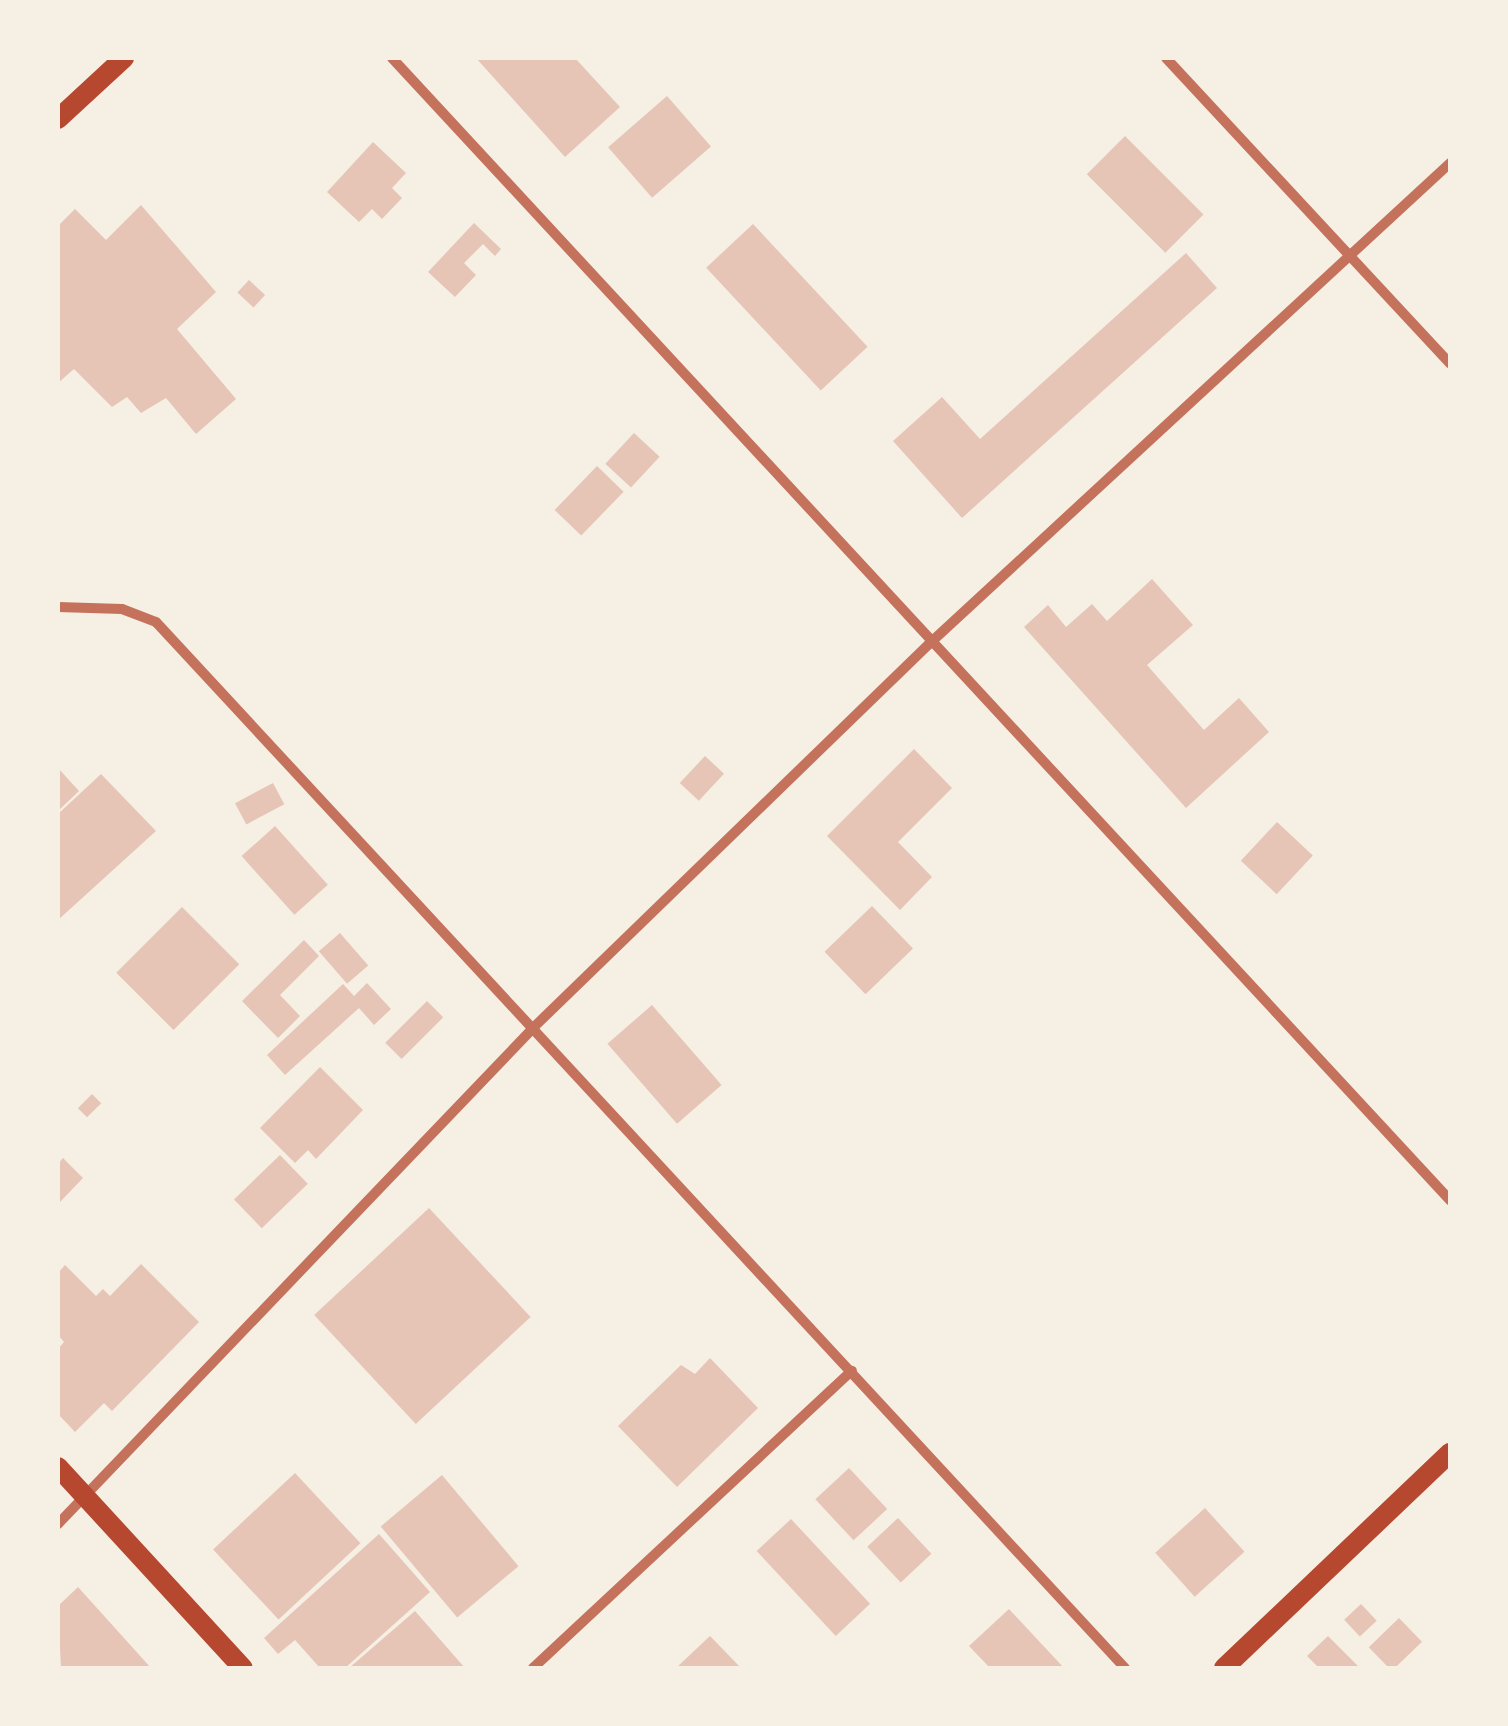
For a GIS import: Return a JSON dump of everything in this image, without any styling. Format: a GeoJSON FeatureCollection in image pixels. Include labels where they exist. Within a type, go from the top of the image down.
{"type":"FeatureCollection","features":[{"type":"Feature","properties":{"kind":"main road"},"geometry":{"type":"LineString","coordinates":[[58,119],[124,58]]}},
{"type":"Feature","properties":{"kind":"main road"},"geometry":{"type":"LineString","coordinates":[[1224,1668],[1450,1453]]}},
{"type":"Feature","properties":{"kind":"main road"},"geometry":{"type":"LineString","coordinates":[[58,1468],[243,1668]]}},
{"type":"Feature","properties":{"kind":"street"},"geometry":{"type":"LineString","coordinates":[[392,58],[930,644],[1450,1200]]}},
{"type":"Feature","properties":{"kind":"street"},"geometry":{"type":"LineString","coordinates":[[1166,58],[1450,364]]}},
{"type":"Feature","properties":{"kind":"street"},"geometry":{"type":"LineString","coordinates":[[58,1524],[535,1026],[930,644],[1450,163]]}},
{"type":"Feature","properties":{"kind":"street"},"geometry":{"type":"LineString","coordinates":[[58,607],[122,609],[156,622],[535,1026],[1125,1668]]}},
{"type":"Feature","properties":{"kind":"street"},"geometry":{"type":"LineString","coordinates":[[533,1668],[852,1372]]}},
{"type":"Feature","properties":{"kind":"building"},"geometry":{"type":"Polygon","coordinates":[[[476,58],[575,58],[620,107],[565,157],[476,58]]]}},
{"type":"Feature","properties":{"kind":"building"},"geometry":{"type":"Polygon","coordinates":[[[667,96],[711,147],[652,198],[608,147],[667,96]]]}},
{"type":"Feature","properties":{"kind":"building"},"geometry":{"type":"Polygon","coordinates":[[[1125,136],[1203,214],[1165,253],[1087,174],[1125,136]]]}},
{"type":"Feature","properties":{"kind":"building"},"geometry":{"type":"Polygon","coordinates":[[[373,142],[406,173],[392,188],[402,198],[382,219],[372,209],[359,222],[327,192],[373,142]]]}},
{"type":"Feature","properties":{"kind":"building"},"geometry":{"type":"Polygon","coordinates":[[[141,205],[216,292],[177,329],[236,399],[196,434],[166,398],[141,413],[127,397],[112,407],[74,369],[58,383],[58,226],[75,209],[106,240],[141,205]]]}},
{"type":"Feature","properties":{"kind":"building"},"geometry":{"type":"Polygon","coordinates":[[[474,223],[501,249],[495,256],[483,244],[464,263],[476,275],[455,297],[428,272],[474,223]]]}},
{"type":"Feature","properties":{"kind":"building"},"geometry":{"type":"Polygon","coordinates":[[[753,224],[868,347],[821,391],[706,268],[753,224]]]}},
{"type":"Feature","properties":{"kind":"building"},"geometry":{"type":"Polygon","coordinates":[[[1186,253],[1217,288],[962,518],[893,441],[942,397],[980,439],[1186,253]]]}},
{"type":"Feature","properties":{"kind":"building"},"geometry":{"type":"Polygon","coordinates":[[[249,280],[265,295],[253,307],[237,292],[249,280]]]}},
{"type":"Feature","properties":{"kind":"building"},"geometry":{"type":"Polygon","coordinates":[[[634,433],[660,457],[631,488],[605,464],[634,433]]]}},
{"type":"Feature","properties":{"kind":"building"},"geometry":{"type":"Polygon","coordinates":[[[597,466],[624,492],[581,536],[555,510],[597,466]]]}},
{"type":"Feature","properties":{"kind":"building"},"geometry":{"type":"Polygon","coordinates":[[[1152,579],[1193,625],[1147,665],[1204,730],[1239,698],[1269,732],[1186,808],[1024,627],[1048,605],[1066,627],[1092,604],[1107,621],[1152,579]]]}},
{"type":"Feature","properties":{"kind":"building"},"geometry":{"type":"Polygon","coordinates":[[[914,749],[952,788],[898,842],[932,877],[900,910],[827,836],[914,749]]]}},
{"type":"Feature","properties":{"kind":"building"},"geometry":{"type":"Polygon","coordinates":[[[705,756],[724,774],[699,801],[680,783],[705,756]]]}},
{"type":"Feature","properties":{"kind":"building"},"geometry":{"type":"Polygon","coordinates":[[[58,768],[79,791],[58,811],[58,768]]]}},
{"type":"Feature","properties":{"kind":"building"},"geometry":{"type":"Polygon","coordinates":[[[101,774],[156,831],[58,920],[58,814],[101,774]]]}},
{"type":"Feature","properties":{"kind":"building"},"geometry":{"type":"Polygon","coordinates":[[[273,783],[284,804],[246,824],[235,803],[273,783]]]}},
{"type":"Feature","properties":{"kind":"building"},"geometry":{"type":"Polygon","coordinates":[[[1277,822],[1313,855],[1277,894],[1241,861],[1277,822]]]}},
{"type":"Feature","properties":{"kind":"building"},"geometry":{"type":"Polygon","coordinates":[[[275,826],[328,885],[294,915],[242,856],[275,826]]]}},
{"type":"Feature","properties":{"kind":"building"},"geometry":{"type":"Polygon","coordinates":[[[872,906],[913,948],[866,994],[825,952],[872,906]]]}},
{"type":"Feature","properties":{"kind":"building"},"geometry":{"type":"Polygon","coordinates":[[[182,907],[239,964],[174,1030],[116,973],[182,907]]]}},
{"type":"Feature","properties":{"kind":"building"},"geometry":{"type":"Polygon","coordinates":[[[340,933],[368,965],[347,984],[319,951],[340,933]]]}},
{"type":"Feature","properties":{"kind":"building"},"geometry":{"type":"Polygon","coordinates":[[[304,940],[319,956],[280,995],[300,1016],[278,1038],[242,1001],[304,940]]]}},
{"type":"Feature","properties":{"kind":"building"},"geometry":{"type":"Polygon","coordinates":[[[367,983],[391,1009],[374,1025],[359,1008],[285,1075],[267,1055],[343,984],[354,996],[367,983]]]}},
{"type":"Feature","properties":{"kind":"building"},"geometry":{"type":"Polygon","coordinates":[[[427,1001],[443,1017],[402,1059],[385,1043],[427,1001]]]}},
{"type":"Feature","properties":{"kind":"building"},"geometry":{"type":"Polygon","coordinates":[[[652,1005],[722,1085],[677,1124],[607,1044],[652,1005]]]}},
{"type":"Feature","properties":{"kind":"building"},"geometry":{"type":"Polygon","coordinates":[[[320,1067],[363,1110],[316,1159],[308,1150],[295,1163],[260,1128],[320,1067]]]}},
{"type":"Feature","properties":{"kind":"building"},"geometry":{"type":"Polygon","coordinates":[[[92,1094],[101,1103],[87,1117],[78,1108],[92,1094]]]}},
{"type":"Feature","properties":{"kind":"building"},"geometry":{"type":"Polygon","coordinates":[[[280,1155],[308,1184],[262,1228],[234,1199],[280,1155]]]}},
{"type":"Feature","properties":{"kind":"building"},"geometry":{"type":"Polygon","coordinates":[[[63,1158],[83,1178],[60,1202],[58,1164],[63,1158]]]}},
{"type":"Feature","properties":{"kind":"building"},"geometry":{"type":"Polygon","coordinates":[[[429,1208],[531,1317],[416,1424],[314,1315],[429,1208]]]}},
{"type":"Feature","properties":{"kind":"building"},"geometry":{"type":"Polygon","coordinates":[[[141,1264],[199,1322],[112,1411],[104,1403],[75,1432],[58,1414],[58,1349],[64,1342],[58,1335],[58,1273],[65,1265],[96,1296],[103,1289],[110,1296],[141,1264]]]}},
{"type":"Feature","properties":{"kind":"building"},"geometry":{"type":"Polygon","coordinates":[[[710,1358],[758,1408],[677,1487],[618,1426],[681,1365],[695,1374],[710,1358]]]}},
{"type":"Feature","properties":{"kind":"building"},"geometry":{"type":"Polygon","coordinates":[[[849,1468],[887,1509],[854,1540],[815,1499],[849,1468]]]}},
{"type":"Feature","properties":{"kind":"building"},"geometry":{"type":"Polygon","coordinates":[[[295,1473],[360,1543],[279,1620],[213,1549],[295,1473]]]}},
{"type":"Feature","properties":{"kind":"building"},"geometry":{"type":"Polygon","coordinates":[[[442,1475],[518,1566],[457,1618],[381,1526],[442,1475]]]}},
{"type":"Feature","properties":{"kind":"building"},"geometry":{"type":"Polygon","coordinates":[[[1205,1508],[1244,1552],[1195,1597],[1155,1553],[1205,1508]]]}},
{"type":"Feature","properties":{"kind":"building"},"geometry":{"type":"Polygon","coordinates":[[[898,1518],[931,1554],[901,1582],[867,1547],[898,1518]]]}},
{"type":"Feature","properties":{"kind":"building"},"geometry":{"type":"Polygon","coordinates":[[[791,1519],[870,1604],[836,1636],[757,1551],[791,1519]]]}},
{"type":"Feature","properties":{"kind":"building"},"geometry":{"type":"Polygon","coordinates":[[[379,1534],[430,1592],[345,1668],[320,1668],[295,1640],[278,1654],[264,1638],[379,1534]]]}},
{"type":"Feature","properties":{"kind":"building"},"geometry":{"type":"Polygon","coordinates":[[[78,1587],[151,1668],[61,1668],[58,1606],[78,1587]]]}},
{"type":"Feature","properties":{"kind":"building"},"geometry":{"type":"Polygon","coordinates":[[[1361,1604],[1377,1621],[1360,1637],[1344,1620],[1361,1604]]]}},
{"type":"Feature","properties":{"kind":"building"},"geometry":{"type":"Polygon","coordinates":[[[1009,1609],[1064,1668],[990,1668],[969,1646],[1009,1609]]]}},
{"type":"Feature","properties":{"kind":"building"},"geometry":{"type":"Polygon","coordinates":[[[415,1611],[465,1668],[349,1668],[415,1611]]]}},
{"type":"Feature","properties":{"kind":"building"},"geometry":{"type":"Polygon","coordinates":[[[1399,1618],[1422,1642],[1395,1668],[1389,1668],[1369,1647],[1399,1618]]]}},
{"type":"Feature","properties":{"kind":"building"},"geometry":{"type":"Polygon","coordinates":[[[710,1636],[741,1668],[676,1668],[710,1636]]]}},
{"type":"Feature","properties":{"kind":"building"},"geometry":{"type":"Polygon","coordinates":[[[1328,1636],[1360,1668],[1319,1668],[1307,1656],[1328,1636]]]}}]}
